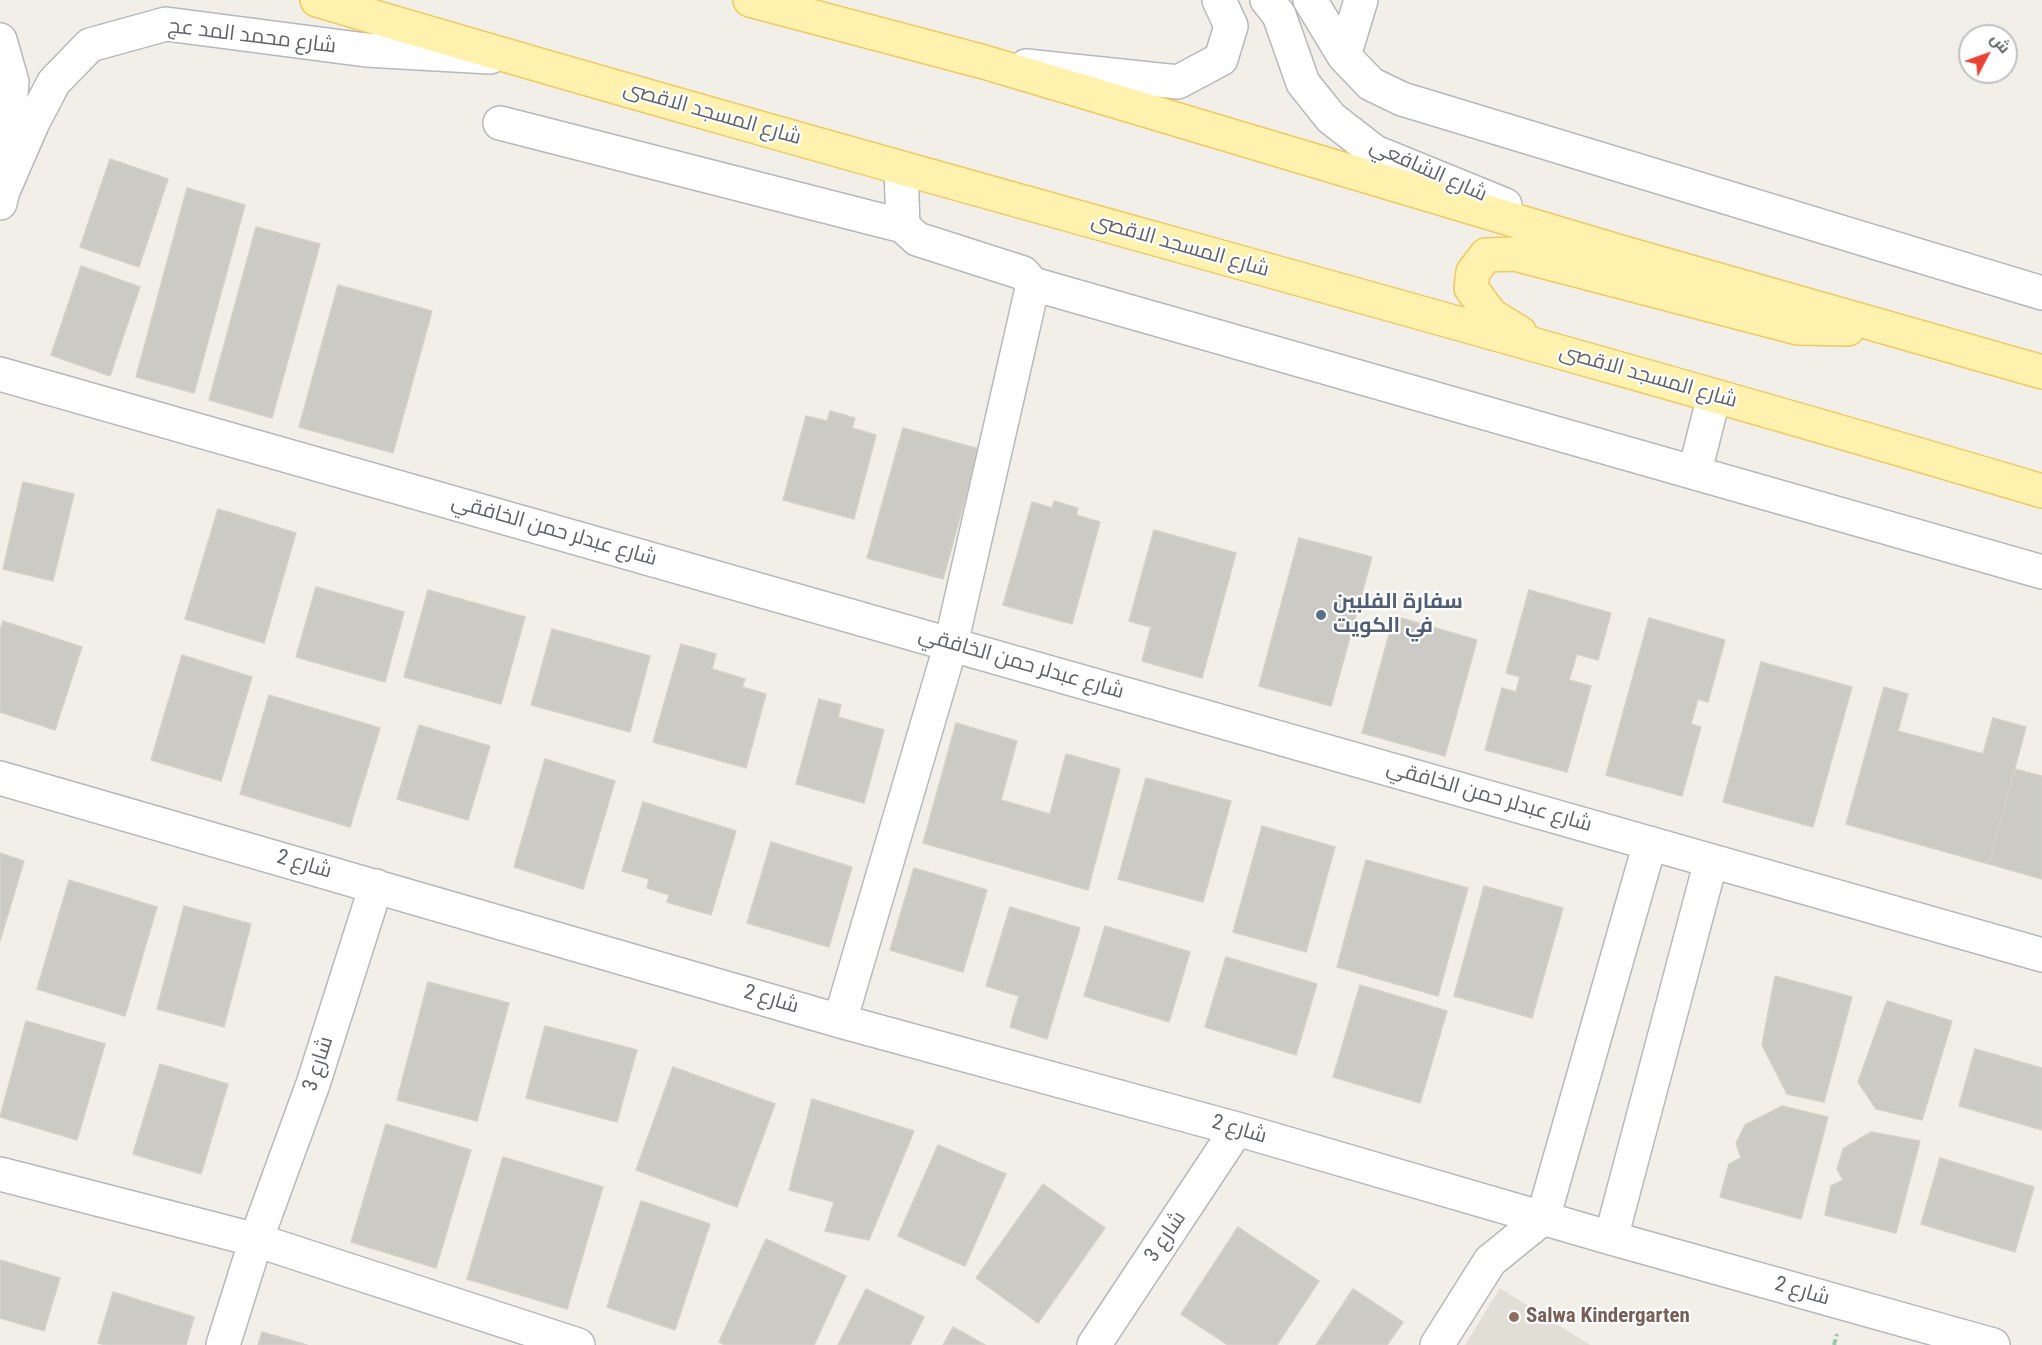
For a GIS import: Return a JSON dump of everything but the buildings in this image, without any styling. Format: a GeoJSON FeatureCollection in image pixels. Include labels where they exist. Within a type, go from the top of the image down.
{"type":"FeatureCollection","features":[{"type":"Feature","properties":{"kind":"main road","name":"شارع المسجد الاقصى"},"geometry":{"type":"LineString","coordinates":[[317,0],[516,59],[1544,347],[2042,491]]}},
{"type":"Feature","properties":{"kind":"main road"},"geometry":{"type":"LineString","coordinates":[[750,0],[984,62],[1623,253],[2042,372]]}},
{"type":"Feature","properties":{"kind":"main road"},"geometry":{"type":"LineString","coordinates":[[1544,347],[1491,315],[1471,288],[1473,272],[1486,255],[1515,254],[1798,328],[1898,331]]}},
{"type":"Feature","properties":{"kind":"street"},"geometry":{"type":"LineString","coordinates":[[984,62],[1178,82],[1221,59],[1231,26],[1219,0]]}},
{"type":"Feature","properties":{"kind":"street","name":"شارع الشافعي"},"geometry":{"type":"LineString","coordinates":[[1267,0],[1279,15],[1303,83],[1331,118],[1375,152],[1623,253]]}},
{"type":"Feature","properties":{"kind":"street"},"geometry":{"type":"LineString","coordinates":[[1310,0],[1344,56],[1371,84],[1402,99],[2042,293]]}},
{"type":"Feature","properties":{"kind":"street"},"geometry":{"type":"LineString","coordinates":[[1344,56],[1361,0]]}},
{"type":"Feature","properties":{"kind":"street","name":"شارع محمد المد عج"},"geometry":{"type":"LineString","coordinates":[[2,197],[33,122],[54,82],[90,45],[166,24],[366,50],[516,59]]}},
{"type":"Feature","properties":{"kind":"street","name":"شارع محمد المد عج"},"geometry":{"type":"LineString","coordinates":[[0,40],[12,82],[2,197]]}},
{"type":"Feature","properties":{"kind":"street"},"geometry":{"type":"LineString","coordinates":[[500,123],[903,226],[917,239],[1023,273],[1033,284],[1695,471],[2042,572]]}},
{"type":"Feature","properties":{"kind":"street"},"geometry":{"type":"LineString","coordinates":[[901,168],[903,226]]}},
{"type":"Feature","properties":{"kind":"street"},"geometry":{"type":"LineString","coordinates":[[840,1020],[951,644],[1033,284]]}},
{"type":"Feature","properties":{"kind":"street","name":"شارع عبدلر حمن الخافقي"},"geometry":{"type":"LineString","coordinates":[[0,374],[2042,955]]}},
{"type":"Feature","properties":{"kind":"street"},"geometry":{"type":"LineString","coordinates":[[1695,471],[1714,396]]}},
{"type":"Feature","properties":{"kind":"street","name":"شارع 2"},"geometry":{"type":"LineString","coordinates":[[0,778],[840,1020],[1237,1129],[1611,1238],[1992,1345]]}},
{"type":"Feature","properties":{"kind":"street"},"geometry":{"type":"LineString","coordinates":[[1437,1345],[1490,1261],[1543,1218],[1650,843]]}},
{"type":"Feature","properties":{"kind":"street"},"geometry":{"type":"LineString","coordinates":[[1611,1238],[1711,861]]}},
{"type":"Feature","properties":{"kind":"street","name":"شارع 3"},"geometry":{"type":"LineString","coordinates":[[223,1345],[256,1240],[313,1084],[376,886]]}},
{"type":"Feature","properties":{"kind":"street","name":"شارع 3"},"geometry":{"type":"LineString","coordinates":[[1094,1345],[1237,1129]]}},
{"type":"Feature","properties":{"kind":"street"},"geometry":{"type":"LineString","coordinates":[[0,1174],[256,1240],[578,1345]]}},
{"type":"Feature","properties":{"kind":"shaded area","name":"Salwa Kindergarten"},"geometry":{"type":"Polygon","coordinates":[[[1500,1288],[1590,1345],[1465,1345],[1500,1288]]]}},
{"type":"Feature","properties":{"kind":"place","name":"سفارة الفلبين في الكويت"},"geometry":{"type":"Point","coordinates":[1321,615]}},
{"type":"Feature","properties":{"kind":"place","name":"Salwa Kindergarten"},"geometry":{"type":"Point","coordinates":[1514,1317]}}]}
